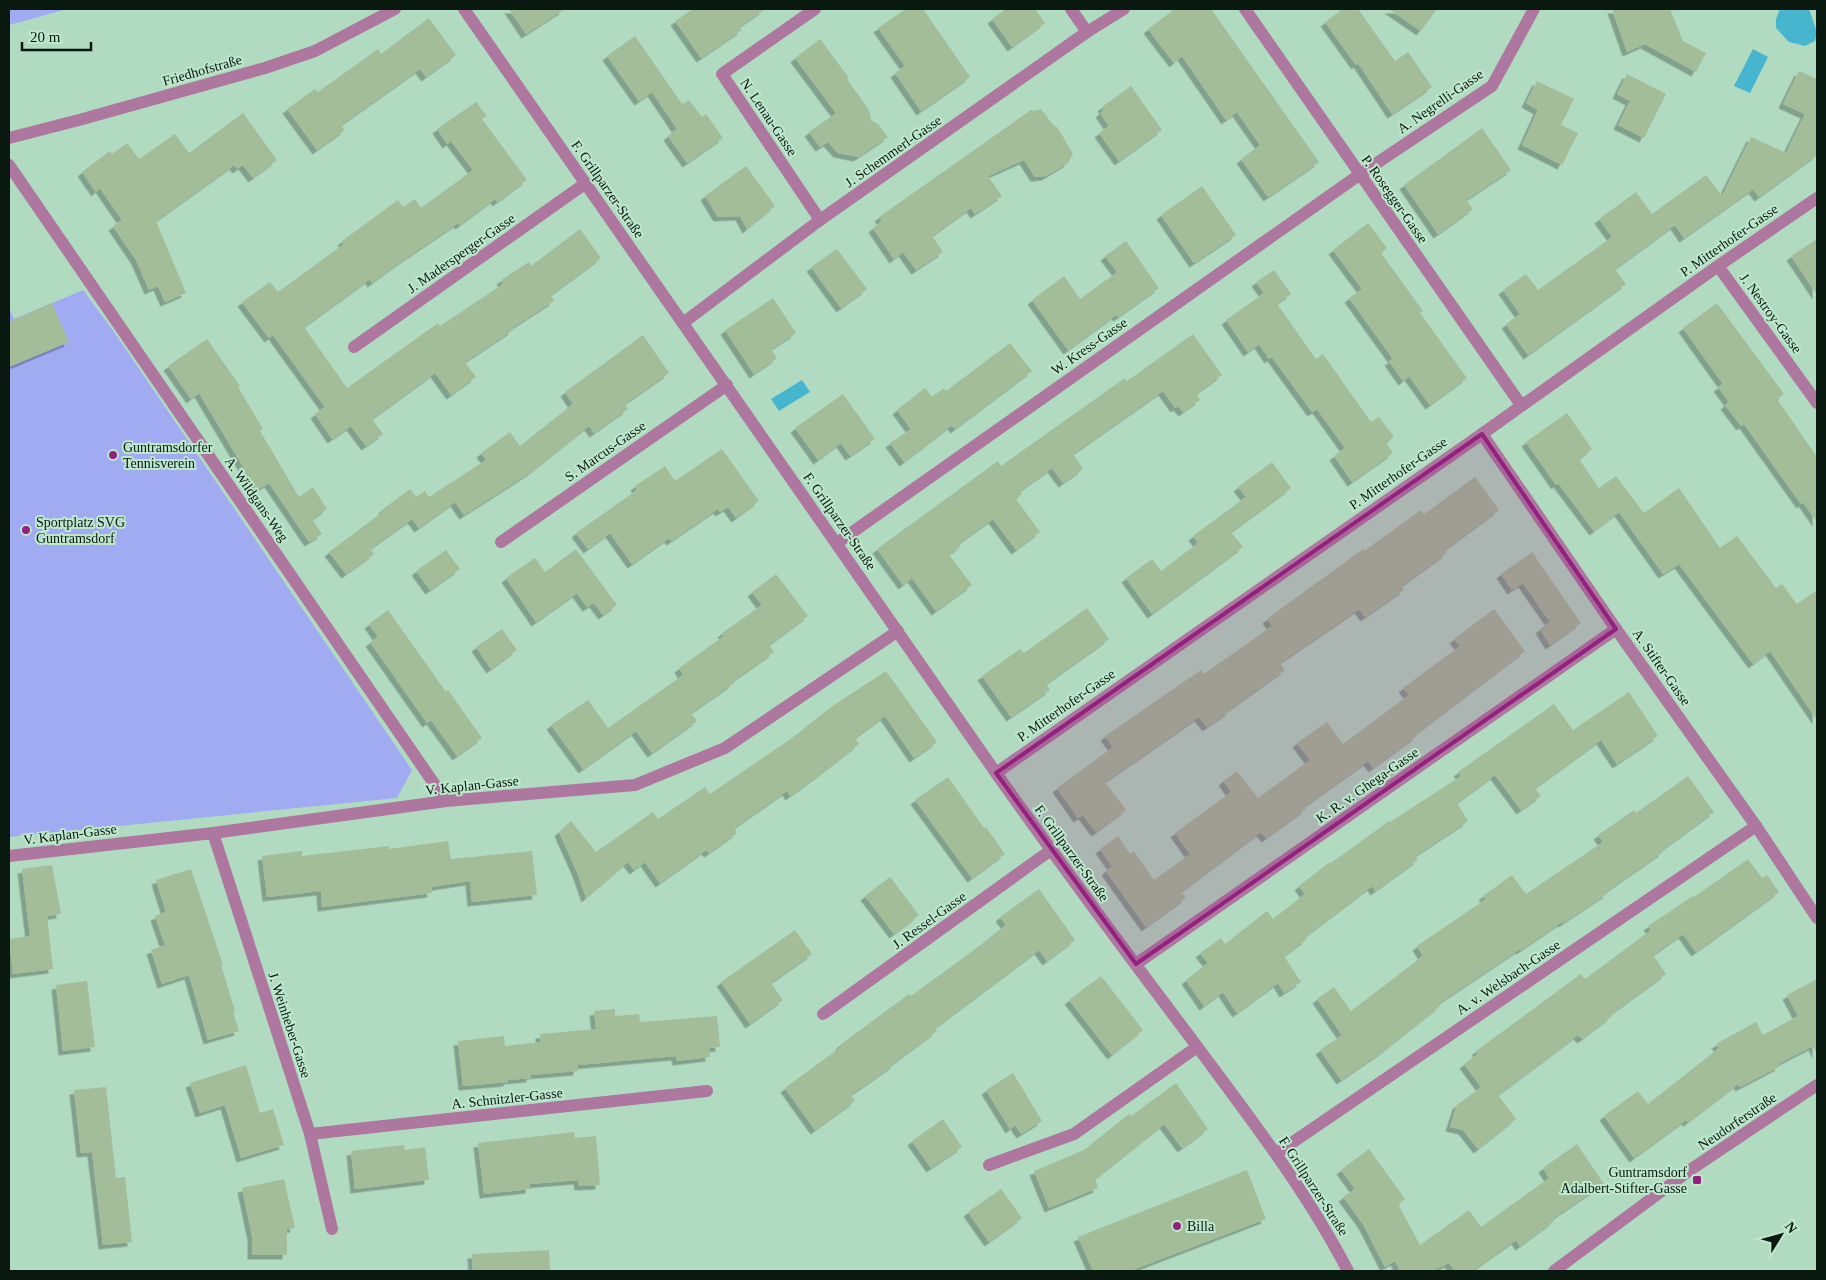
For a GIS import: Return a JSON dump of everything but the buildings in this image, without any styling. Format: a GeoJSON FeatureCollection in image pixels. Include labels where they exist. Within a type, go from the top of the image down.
{"type":"FeatureCollection","features":[{"type":"Feature","properties":{"kind":"street","name":"Friedhofstraße"},"geometry":{"type":"LineString","coordinates":[[9,138],[265,68],[315,51],[395,9]]}},
{"type":"Feature","properties":{"kind":"street","name":"F. Grillparzer-Straße"},"geometry":{"type":"LineString","coordinates":[[464,9],[996,773],[1051,850],[1277,1153],[1329,1235],[1348,1271]]}},
{"type":"Feature","properties":{"kind":"street","name":"N. Lenau-Gasse"},"geometry":{"type":"LineString","coordinates":[[816,9],[722,74],[820,220]]}},
{"type":"Feature","properties":{"kind":"street"},"geometry":{"type":"LineString","coordinates":[[1071,9],[1087,32]]}},
{"type":"Feature","properties":{"kind":"street","name":"J. Schemmerl-Gasse"},"geometry":{"type":"LineString","coordinates":[[683,323],[820,220],[1087,32],[1124,9]]}},
{"type":"Feature","properties":{"kind":"street","name":"P. Rosegger-Gasse"},"geometry":{"type":"LineString","coordinates":[[1245,9],[1521,405]]}},
{"type":"Feature","properties":{"kind":"street","name":"A. Negrelli-Gasse"},"geometry":{"type":"LineString","coordinates":[[1360,175],[1492,86],[1534,9]]}},
{"type":"Feature","properties":{"kind":"street","name":"A. Wildgans-Weg"},"geometry":{"type":"LineString","coordinates":[[9,165],[446,801]]}},
{"type":"Feature","properties":{"kind":"street","name":"W. Kress-Gasse"},"geometry":{"type":"LineString","coordinates":[[837,543],[1360,175]]}},
{"type":"Feature","properties":{"kind":"street","name":"J. Madersperger-Gasse"},"geometry":{"type":"LineString","coordinates":[[354,347],[586,183]]}},
{"type":"Feature","properties":{"kind":"street","name":"P. Mitterhofer-Gasse"},"geometry":{"type":"LineString","coordinates":[[996,773],[1817,198]]}},
{"type":"Feature","properties":{"kind":"street","name":"J. Nestroy-Gasse"},"geometry":{"type":"LineString","coordinates":[[1718,266],[1817,403]]}},
{"type":"Feature","properties":{"kind":"street","name":"S. Marcus-Gasse"},"geometry":{"type":"LineString","coordinates":[[501,542],[727,385]]}},
{"type":"Feature","properties":{"kind":"street","name":"A. Stifter-Gasse"},"geometry":{"type":"LineString","coordinates":[[1482,434],[1616,629],[1756,826],[1817,918]]}},
{"type":"Feature","properties":{"kind":"street","name":"K. R. v. Ghega-Gasse"},"geometry":{"type":"LineString","coordinates":[[1136,964],[1616,629]]}},
{"type":"Feature","properties":{"kind":"street","name":"V. Kaplan-Gasse"},"geometry":{"type":"LineString","coordinates":[[9,856],[212,833],[446,801],[635,785],[724,748],[898,631]]}},
{"type":"Feature","properties":{"kind":"street","name":"A. v. Welsbach-Gasse"},"geometry":{"type":"LineString","coordinates":[[1277,1153],[1756,826]]}},
{"type":"Feature","properties":{"kind":"street","name":"J. Weinheber-Gasse"},"geometry":{"type":"LineString","coordinates":[[212,833],[310,1134],[332,1229]]}},
{"type":"Feature","properties":{"kind":"street","name":"J. Ressel-Gasse"},"geometry":{"type":"LineString","coordinates":[[824,1014],[1051,850]]}},
{"type":"Feature","properties":{"kind":"street"},"geometry":{"type":"LineString","coordinates":[[989,1165],[1074,1134],[1197,1046]]}},
{"type":"Feature","properties":{"kind":"street","name":"Neudorferstraße"},"geometry":{"type":"LineString","coordinates":[[1554,1271],[1690,1170],[1817,1085]]}},
{"type":"Feature","properties":{"kind":"street","name":"A. Schnitzler-Gasse"},"geometry":{"type":"LineString","coordinates":[[310,1134],[707,1092]]}},
{"type":"Feature","properties":{"kind":"highlighted area"},"geometry":{"type":"Polygon","coordinates":[[[1482,434],[1616,629],[1136,964],[996,773],[1482,434]]]}},
{"type":"Feature","properties":{"kind":"shaded area"},"geometry":{"type":"Polygon","coordinates":[[[9,9],[67,9],[9,25],[9,9]]]}},
{"type":"Feature","properties":{"kind":"shaded area"},"geometry":{"type":"Polygon","coordinates":[[[1780,9],[1809,9],[1817,32],[1815,41],[1805,46],[1789,42],[1776,28],[1776,19],[1780,9]]]}},
{"type":"Feature","properties":{"kind":"shaded area"},"geometry":{"type":"Polygon","coordinates":[[[1753,49],[1768,57],[1750,93],[1734,86],[1753,49]]]}},
{"type":"Feature","properties":{"kind":"shaded area"},"geometry":{"type":"Polygon","coordinates":[[[83,290],[114,332],[412,770],[397,798],[9,837],[9,308],[14,319],[83,290]]]}},
{"type":"Feature","properties":{"kind":"shaded area"},"geometry":{"type":"Polygon","coordinates":[[[802,380],[810,392],[779,411],[771,399],[802,380]]]}},
{"type":"Feature","properties":{"kind":"place","name":"Guntramsdorfer Tennisverein"},"geometry":{"type":"Point","coordinates":[113,455]}},
{"type":"Feature","properties":{"kind":"place","name":"Sportplatz SVG Guntramsdorf"},"geometry":{"type":"Point","coordinates":[26,530]}},
{"type":"Feature","properties":{"kind":"place","name":"Guntramsdorf Adalbert-Stifter-Gasse"},"geometry":{"type":"Point","coordinates":[1697,1180]}},
{"type":"Feature","properties":{"kind":"place","name":"Billa"},"geometry":{"type":"Point","coordinates":[1177,1226]}}]}
